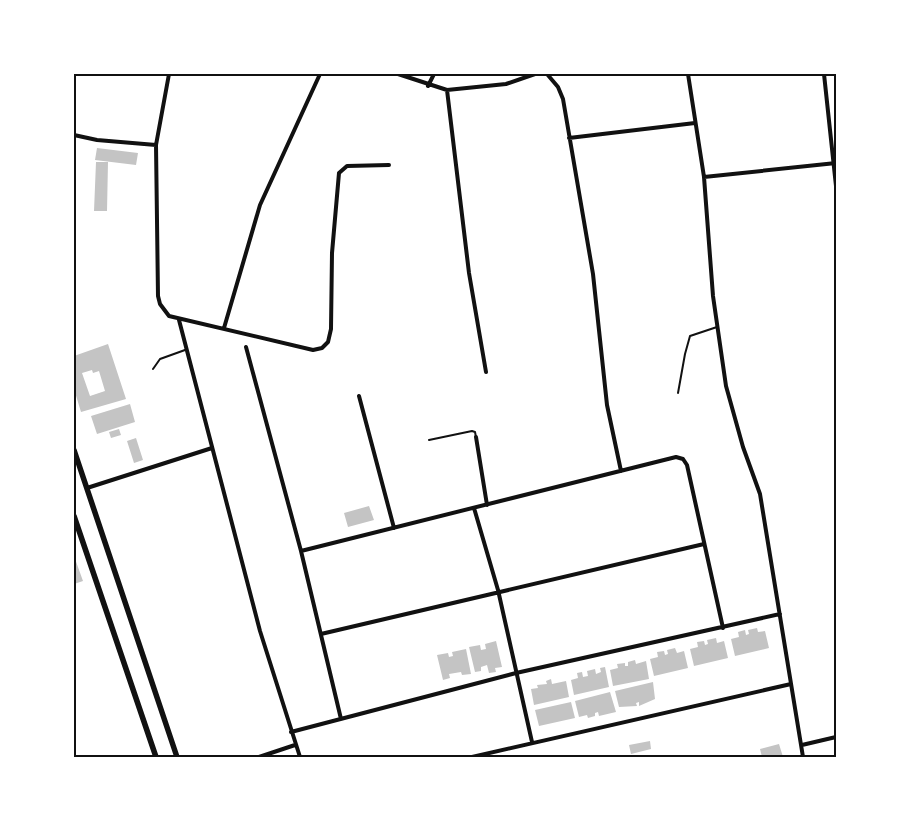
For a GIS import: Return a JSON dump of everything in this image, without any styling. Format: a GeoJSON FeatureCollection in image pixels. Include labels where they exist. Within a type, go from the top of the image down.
{"type":"FeatureCollection","features":[{"type":"Feature","properties":{"kind":"main road"},"geometry":{"type":"LineString","coordinates":[[74,450],[177,757]]}},
{"type":"Feature","properties":{"kind":"main road"},"geometry":{"type":"LineString","coordinates":[[74,516],[156,757]]}},
{"type":"Feature","properties":{"kind":"street"},"geometry":{"type":"LineString","coordinates":[[169,74],[156,145],[158,296],[166,312],[179,320],[224,328],[313,350],[322,348],[328,342],[331,329],[332,253],[339,173],[347,166],[389,165]]}},
{"type":"Feature","properties":{"kind":"street"},"geometry":{"type":"LineString","coordinates":[[224,328],[260,204],[320,74]]}},
{"type":"Feature","properties":{"kind":"street"},"geometry":{"type":"LineString","coordinates":[[398,74],[428,86],[447,90],[506,84],[535,74]]}},
{"type":"Feature","properties":{"kind":"street"},"geometry":{"type":"LineString","coordinates":[[428,86],[434,74]]}},
{"type":"Feature","properties":{"kind":"street"},"geometry":{"type":"LineString","coordinates":[[547,74],[558,87],[563,99],[568,138],[593,274],[607,405],[621,471]]}},
{"type":"Feature","properties":{"kind":"street"},"geometry":{"type":"LineString","coordinates":[[688,74],[704,177],[713,296],[726,386],[743,448],[760,494],[803,757]]}},
{"type":"Feature","properties":{"kind":"street"},"geometry":{"type":"LineString","coordinates":[[824,74],[836,186]]}},
{"type":"Feature","properties":{"kind":"street"},"geometry":{"type":"LineString","coordinates":[[447,90],[469,272],[486,372]]}},
{"type":"Feature","properties":{"kind":"street"},"geometry":{"type":"LineString","coordinates":[[568,138],[695,123]]}},
{"type":"Feature","properties":{"kind":"street"},"geometry":{"type":"LineString","coordinates":[[74,135],[156,145]]}},
{"type":"Feature","properties":{"kind":"street"},"geometry":{"type":"LineString","coordinates":[[704,177],[835,163]]}},
{"type":"Feature","properties":{"kind":"street"},"geometry":{"type":"LineString","coordinates":[[179,320],[257,622],[300,757]]}},
{"type":"Feature","properties":{"kind":"street"},"geometry":{"type":"LineString","coordinates":[[246,348],[301,551],[341,719]]}},
{"type":"Feature","properties":{"kind":"street"},"geometry":{"type":"LineString","coordinates":[[359,396],[394,528]]}},
{"type":"Feature","properties":{"kind":"street"},"geometry":{"type":"LineString","coordinates":[[476,437],[487,505]]}},
{"type":"Feature","properties":{"kind":"street"},"geometry":{"type":"LineString","coordinates":[[87,488],[212,448]]}},
{"type":"Feature","properties":{"kind":"street"},"geometry":{"type":"LineString","coordinates":[[301,551],[676,457],[683,459],[687,465],[723,628]]}},
{"type":"Feature","properties":{"kind":"street"},"geometry":{"type":"LineString","coordinates":[[474,508],[498,590],[532,742]]}},
{"type":"Feature","properties":{"kind":"street"},"geometry":{"type":"LineString","coordinates":[[321,634],[498,590],[704,544]]}},
{"type":"Feature","properties":{"kind":"street"},"geometry":{"type":"LineString","coordinates":[[291,732],[516,674],[780,614]]}},
{"type":"Feature","properties":{"kind":"street"},"geometry":{"type":"LineString","coordinates":[[472,757],[791,684]]}},
{"type":"Feature","properties":{"kind":"street"},"geometry":{"type":"LineString","coordinates":[[802,745],[836,737]]}},
{"type":"Feature","properties":{"kind":"street"},"geometry":{"type":"LineString","coordinates":[[259,757],[296,745]]}},
{"type":"Feature","properties":{"kind":"lane"},"geometry":{"type":"LineString","coordinates":[[678,393],[690,336],[717,327]]}},
{"type":"Feature","properties":{"kind":"lane"},"geometry":{"type":"LineString","coordinates":[[153,369],[160,359],[188,350]]}},
{"type":"Feature","properties":{"kind":"lane"},"geometry":{"type":"LineString","coordinates":[[429,440],[472,431],[476,437]]}},
{"type":"Feature","properties":{"kind":"building"},"geometry":{"type":"Polygon","coordinates":[[[97,148],[138,153],[136,165],[95,160],[97,148]]]}},
{"type":"Feature","properties":{"kind":"building"},"geometry":{"type":"Polygon","coordinates":[[[96,162],[108,162],[107,211],[94,211],[96,162]]]}},
{"type":"Feature","properties":{"kind":"building"},"geometry":{"type":"Polygon","coordinates":[[[108,344],[126,399],[81,412],[74,389],[74,356],[108,344]],[[92,370],[82,373],[90,396],[105,391],[99,371],[93,373],[92,370]]]}},
{"type":"Feature","properties":{"kind":"building"},"geometry":{"type":"Polygon","coordinates":[[[130,404],[135,422],[97,434],[91,416],[130,404]]]}},
{"type":"Feature","properties":{"kind":"building"},"geometry":{"type":"Polygon","coordinates":[[[119,429],[121,435],[111,438],[109,432],[119,429]]]}},
{"type":"Feature","properties":{"kind":"building"},"geometry":{"type":"Polygon","coordinates":[[[136,438],[143,460],[134,463],[127,441],[136,438]]]}},
{"type":"Feature","properties":{"kind":"building"},"geometry":{"type":"Polygon","coordinates":[[[369,506],[374,520],[348,527],[344,513],[369,506]]]}},
{"type":"Feature","properties":{"kind":"building"},"geometry":{"type":"Polygon","coordinates":[[[74,556],[83,581],[74,584],[74,556]]]}},
{"type":"Feature","properties":{"kind":"building"},"geometry":{"type":"Polygon","coordinates":[[[757,628],[758,632],[765,631],[769,648],[735,656],[731,639],[739,637],[738,632],[745,630],[746,635],[749,634],[748,630],[757,628]]]}},
{"type":"Feature","properties":{"kind":"building"},"geometry":{"type":"Polygon","coordinates":[[[716,638],[717,643],[724,641],[728,658],[694,666],[690,649],[698,647],[697,642],[704,641],[705,645],[708,644],[707,640],[716,638]]]}},
{"type":"Feature","properties":{"kind":"building"},"geometry":{"type":"Polygon","coordinates":[[[496,641],[502,667],[495,668],[496,672],[489,673],[487,665],[481,667],[481,671],[475,672],[469,647],[480,645],[481,650],[486,649],[485,644],[496,641]]]}},
{"type":"Feature","properties":{"kind":"building"},"geometry":{"type":"Polygon","coordinates":[[[675,648],[677,653],[684,651],[688,668],[654,676],[650,659],[658,657],[657,652],[664,651],[665,655],[668,654],[667,650],[675,648]]]}},
{"type":"Feature","properties":{"kind":"building"},"geometry":{"type":"Polygon","coordinates":[[[466,649],[471,674],[462,675],[461,672],[449,674],[450,678],[443,680],[437,655],[448,653],[449,657],[453,656],[452,652],[466,649]]]}},
{"type":"Feature","properties":{"kind":"building"},"geometry":{"type":"Polygon","coordinates":[[[635,660],[636,664],[646,661],[649,679],[613,686],[610,670],[618,668],[617,664],[625,663],[625,666],[628,666],[628,662],[635,660]]]}},
{"type":"Feature","properties":{"kind":"building"},"geometry":{"type":"Polygon","coordinates":[[[605,667],[609,687],[574,695],[571,680],[578,678],[577,673],[582,672],[583,677],[588,676],[587,671],[595,669],[596,674],[601,672],[600,668],[605,667]]]}},
{"type":"Feature","properties":{"kind":"building"},"geometry":{"type":"Polygon","coordinates":[[[551,679],[552,684],[566,681],[569,697],[534,705],[531,689],[538,688],[537,685],[547,684],[546,681],[551,679]]]}},
{"type":"Feature","properties":{"kind":"building"},"geometry":{"type":"Polygon","coordinates":[[[653,682],[655,699],[639,706],[639,702],[636,703],[637,706],[619,707],[615,691],[653,682]]]}},
{"type":"Feature","properties":{"kind":"building"},"geometry":{"type":"Polygon","coordinates":[[[610,692],[616,712],[599,716],[598,712],[595,713],[595,716],[588,718],[587,715],[579,717],[575,701],[610,692]]]}},
{"type":"Feature","properties":{"kind":"building"},"geometry":{"type":"Polygon","coordinates":[[[571,702],[575,718],[539,726],[535,710],[571,702]]]}},
{"type":"Feature","properties":{"kind":"building"},"geometry":{"type":"Polygon","coordinates":[[[650,741],[651,749],[631,754],[629,745],[650,741]]]}},
{"type":"Feature","properties":{"kind":"building"},"geometry":{"type":"Polygon","coordinates":[[[779,744],[783,757],[762,757],[760,749],[779,744]]]}}]}
